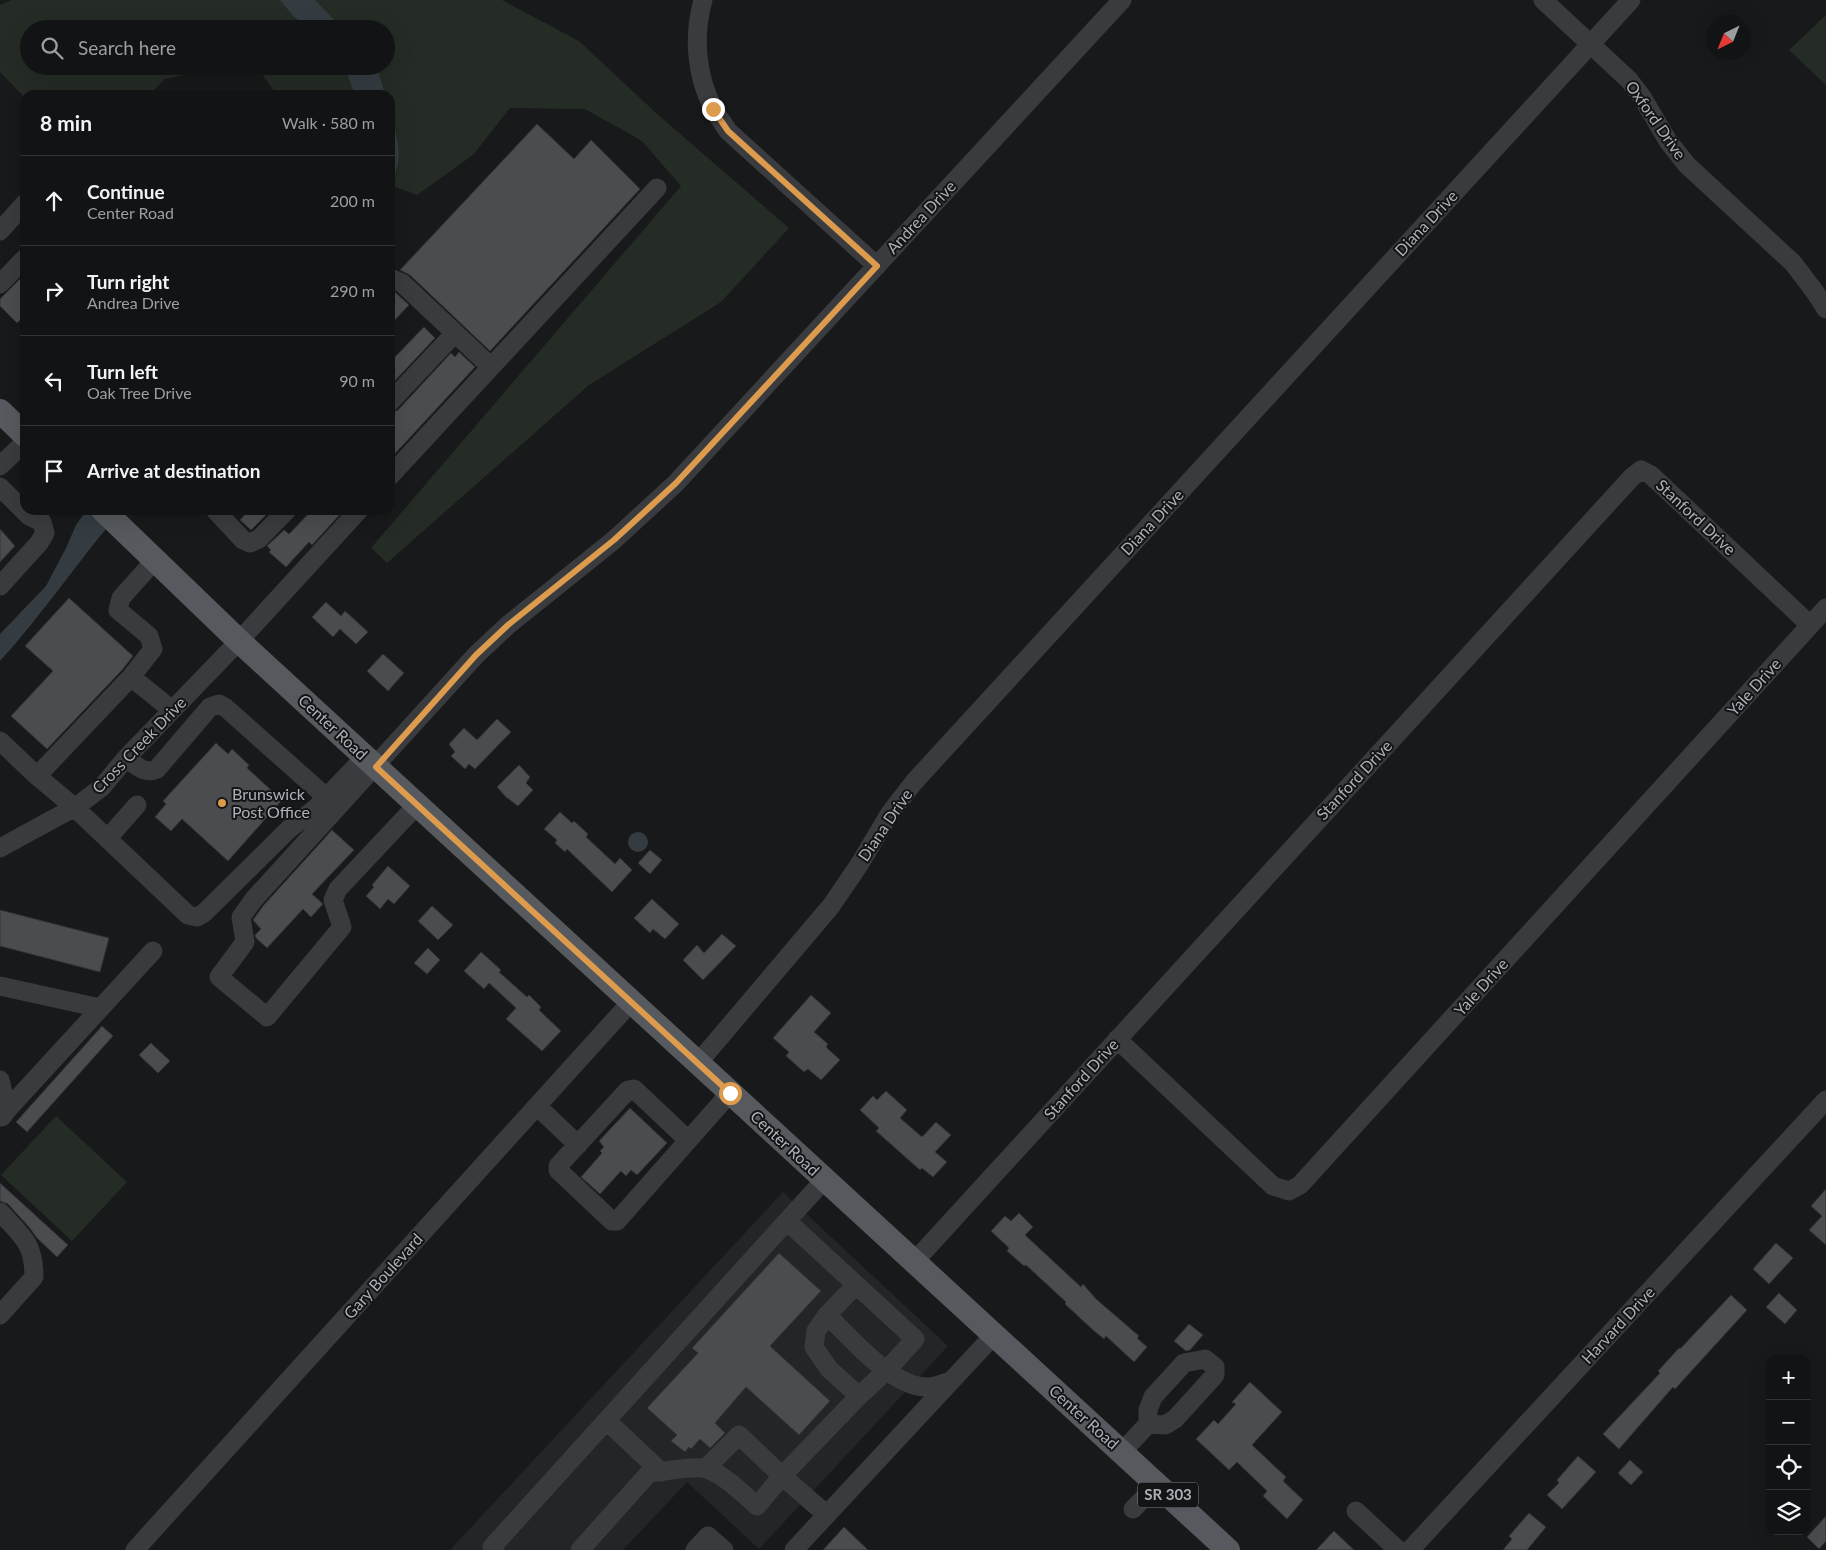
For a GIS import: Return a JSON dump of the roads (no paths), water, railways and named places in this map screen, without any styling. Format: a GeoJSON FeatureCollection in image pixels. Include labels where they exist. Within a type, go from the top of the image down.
{"type":"FeatureCollection","features":[{"type":"Feature","properties":{"kind":"main road","name":"Center Road"},"geometry":{"type":"LineString","coordinates":[[109,516],[239,641],[1228,1550]]}},
{"type":"Feature","properties":{"kind":"street"},"geometry":{"type":"LineString","coordinates":[[703,0],[700,11],[697,46],[699,67],[705,90],[713,109],[728,131],[877,266]]}},
{"type":"Feature","properties":{"kind":"street","name":"Andrea Drive"},"geometry":{"type":"LineString","coordinates":[[370,762],[508,625],[614,540],[676,483],[1122,0]]}},
{"type":"Feature","properties":{"kind":"street","name":"Oxford Drive"},"geometry":{"type":"LineString","coordinates":[[1543,0],[1629,80],[1642,97],[1668,141],[1687,165],[1793,263],[1816,292],[1826,309]]}},
{"type":"Feature","properties":{"kind":"street","name":"Diana Drive"},"geometry":{"type":"LineString","coordinates":[[698,1063],[831,906],[859,865],[890,813],[914,782],[1631,0]]}},
{"type":"Feature","properties":{"kind":"street"},"geometry":{"type":"LineString","coordinates":[[395,471],[657,188]]}},
{"type":"Feature","properties":{"kind":"street"},"geometry":{"type":"LineString","coordinates":[[0,231],[20,209]]}},
{"type":"Feature","properties":{"kind":"street"},"geometry":{"type":"LineString","coordinates":[[0,284],[20,263]]}},
{"type":"Feature","properties":{"kind":"street"},"geometry":{"type":"LineString","coordinates":[[395,280],[402,284],[491,367]]}},
{"type":"Feature","properties":{"kind":"street"},"geometry":{"type":"LineString","coordinates":[[395,397],[455,333]]}},
{"type":"Feature","properties":{"kind":"street"},"geometry":{"type":"LineString","coordinates":[[0,466],[18,426]]}},
{"type":"Feature","properties":{"kind":"street","name":"Stanford Drive"},"geometry":{"type":"LineString","coordinates":[[914,1262],[1626,484],[1641,470],[1651,475],[1810,625]]}},
{"type":"Feature","properties":{"kind":"street"},"geometry":{"type":"LineString","coordinates":[[0,487],[20,507]]}},
{"type":"Feature","properties":{"kind":"street"},"geometry":{"type":"LineString","coordinates":[[0,586],[39,543],[44,533],[48,516],[28,515]]}},
{"type":"Feature","properties":{"kind":"street"},"geometry":{"type":"LineString","coordinates":[[220,515],[243,540],[250,543],[259,539],[282,515]]}},
{"type":"Feature","properties":{"kind":"street","name":"Cross Creek Drive"},"geometry":{"type":"LineString","coordinates":[[0,848],[74,807],[102,787],[126,758],[239,641],[354,515]]}},
{"type":"Feature","properties":{"kind":"street"},"geometry":{"type":"LineString","coordinates":[[37,776],[132,677],[153,649],[149,636],[118,610],[121,598],[155,560]]}},
{"type":"Feature","properties":{"kind":"street","name":"Yale Drive"},"geometry":{"type":"LineString","coordinates":[[1117,1039],[1273,1186],[1289,1191],[1300,1185],[1826,608]]}},
{"type":"Feature","properties":{"kind":"street"},"geometry":{"type":"LineString","coordinates":[[132,677],[172,710]]}},
{"type":"Feature","properties":{"kind":"street"},"geometry":{"type":"LineString","coordinates":[[126,758],[145,772],[157,769],[210,707],[219,704],[226,708],[326,798]]}},
{"type":"Feature","properties":{"kind":"street"},"geometry":{"type":"LineString","coordinates":[[0,740],[188,915],[197,917],[204,913],[289,830],[370,762]]}},
{"type":"Feature","properties":{"kind":"street"},"geometry":{"type":"LineString","coordinates":[[370,762],[329,818],[254,899],[241,917],[245,942],[219,977],[267,1017],[342,927],[333,900],[338,889],[417,804]]}},
{"type":"Feature","properties":{"kind":"street"},"geometry":{"type":"LineString","coordinates":[[107,839],[137,805]]}},
{"type":"Feature","properties":{"kind":"street"},"geometry":{"type":"LineString","coordinates":[[4,1115],[153,951]]}},
{"type":"Feature","properties":{"kind":"street"},"geometry":{"type":"LineString","coordinates":[[0,986],[100,1008]]}},
{"type":"Feature","properties":{"kind":"street","name":"Gary Boulevard"},"geometry":{"type":"LineString","coordinates":[[135,1550],[631,1002]]}},
{"type":"Feature","properties":{"kind":"street"},"geometry":{"type":"LineString","coordinates":[[0,1080],[4,1115]]}},
{"type":"Feature","properties":{"kind":"street"},"geometry":{"type":"LineString","coordinates":[[688,1140],[634,1089],[628,1090],[558,1166],[558,1170],[612,1221],[617,1221],[730,1093]]}},
{"type":"Feature","properties":{"kind":"street","name":"Harvard Drive"},"geometry":{"type":"LineString","coordinates":[[1410,1550],[1826,1100]]}},
{"type":"Feature","properties":{"kind":"street"},"geometry":{"type":"LineString","coordinates":[[537,1106],[578,1145]]}},
{"type":"Feature","properties":{"kind":"street"},"geometry":{"type":"LineString","coordinates":[[495,1550],[492,1548],[825,1179]]}},
{"type":"Feature","properties":{"kind":"street"},"geometry":{"type":"LineString","coordinates":[[0,1212],[28,1243],[34,1260],[34,1277],[0,1315]]}},
{"type":"Feature","properties":{"kind":"street"},"geometry":{"type":"LineString","coordinates":[[580,1550],[649,1473],[706,1468],[732,1484],[757,1506],[782,1476],[915,1339],[786,1221]]}},
{"type":"Feature","properties":{"kind":"street"},"geometry":{"type":"LineString","coordinates":[[855,1286],[826,1315],[816,1331],[814,1347],[829,1368],[859,1396]]}},
{"type":"Feature","properties":{"kind":"street"},"geometry":{"type":"LineString","coordinates":[[826,1315],[886,1371],[904,1382],[926,1388],[951,1381]]}},
{"type":"Feature","properties":{"kind":"street"},"geometry":{"type":"LineString","coordinates":[[794,1550],[994,1335]]}},
{"type":"Feature","properties":{"kind":"street"},"geometry":{"type":"LineString","coordinates":[[606,1421],[661,1472]]}},
{"type":"Feature","properties":{"kind":"street"},"geometry":{"type":"LineString","coordinates":[[1122,1452],[1148,1424]]}},
{"type":"Feature","properties":{"kind":"street"},"geometry":{"type":"LineString","coordinates":[[706,1468],[739,1435],[827,1515]]}},
{"type":"Feature","properties":{"kind":"street"},"geometry":{"type":"LineString","coordinates":[[1133,1509],[1158,1485]]}},
{"type":"Feature","properties":{"kind":"street"},"geometry":{"type":"LineString","coordinates":[[1356,1511],[1398,1550]]}},
{"type":"Feature","properties":{"kind":"street"},"geometry":{"type":"LineString","coordinates":[[695,1550],[708,1536],[724,1550]]}},
{"type":"Feature","properties":{"kind":"place","name":"Brunswick Post Office"},"geometry":{"type":"Point","coordinates":[222,803]}}]}
